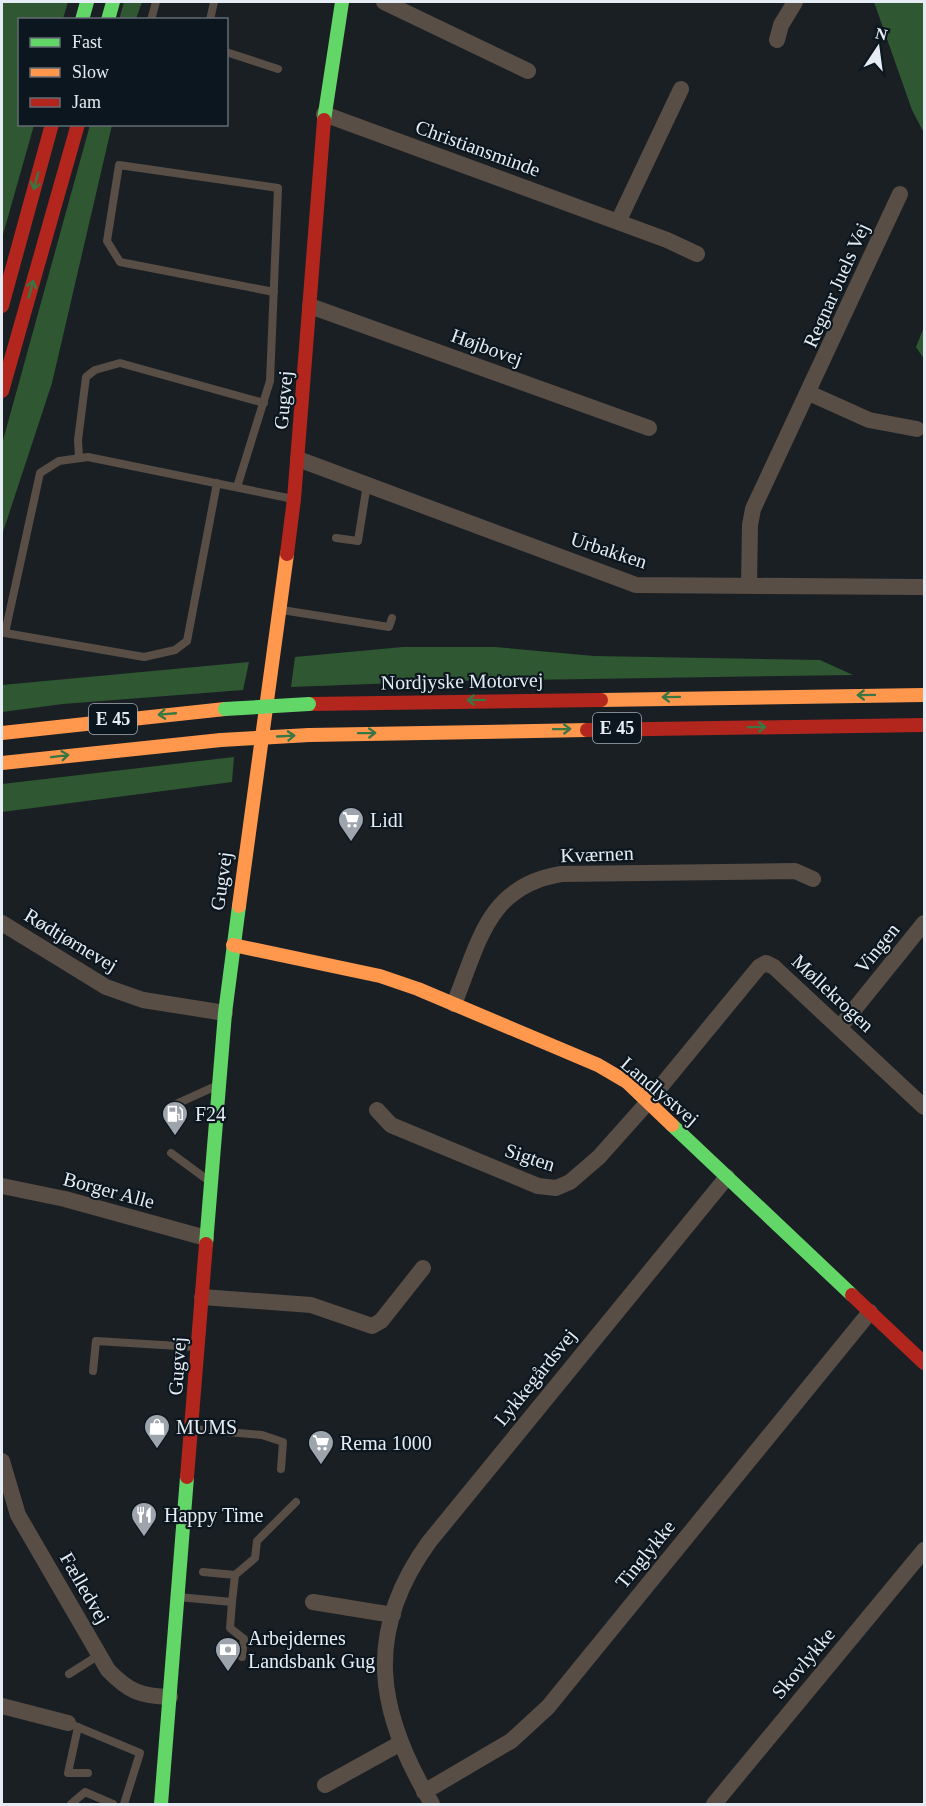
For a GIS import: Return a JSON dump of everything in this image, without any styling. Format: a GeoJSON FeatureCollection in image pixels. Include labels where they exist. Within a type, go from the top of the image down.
{"type":"FeatureCollection","features":[{"type":"Feature","properties":{"kind":"main road"},"geometry":{"type":"LineString","coordinates":[[83,18],[87,2]]}},
{"type":"Feature","properties":{"kind":"main road"},"geometry":{"type":"LineString","coordinates":[[109,18],[113,2]]}},
{"type":"Feature","properties":{"kind":"main road","name":"Gugvej"},"geometry":{"type":"LineString","coordinates":[[161,1804],[162,1768],[170,1697],[225,1013],[232,945],[294,499],[324,114],[342,2]]}},
{"type":"Feature","properties":{"kind":"main road"},"geometry":{"type":"LineString","coordinates":[[2,306],[51,126]]}},
{"type":"Feature","properties":{"kind":"main road"},"geometry":{"type":"LineString","coordinates":[[2,391],[77,126]]}},
{"type":"Feature","properties":{"kind":"main road","name":"Nordjyske Motorvej"},"geometry":{"type":"LineString","coordinates":[[2,733],[225,709],[309,704],[924,695]]}},
{"type":"Feature","properties":{"kind":"main road","name":"E 45"},"geometry":{"type":"LineString","coordinates":[[2,763],[221,740],[309,735],[924,725]]}},
{"type":"Feature","properties":{"kind":"main road","name":"Landlystvej"},"geometry":{"type":"LineString","coordinates":[[232,945],[380,976],[454,1004],[598,1065],[627,1082],[924,1363]]}},
{"type":"Feature","properties":{"kind":"main road","name":"Gugvej"},"geometry":{"type":"LineString","coordinates":[[148,1804],[162,1768]]}},
{"type":"Feature","properties":{"kind":"street"},"geometry":{"type":"LineString","coordinates":[[384,2],[528,71]]}},
{"type":"Feature","properties":{"kind":"street"},"geometry":{"type":"LineString","coordinates":[[777,40],[781,25],[795,2]]}},
{"type":"Feature","properties":{"kind":"street"},"geometry":{"type":"LineString","coordinates":[[618,222],[681,89]]}},
{"type":"Feature","properties":{"kind":"street","name":"Christiansminde"},"geometry":{"type":"LineString","coordinates":[[324,114],[618,222],[697,254]]}},
{"type":"Feature","properties":{"kind":"street","name":"Regnar Juels Vej"},"geometry":{"type":"LineString","coordinates":[[749,586],[750,525],[753,509],[810,393],[900,194]]}},
{"type":"Feature","properties":{"kind":"street","name":"Højbovej"},"geometry":{"type":"LineString","coordinates":[[310,306],[649,428]]}},
{"type":"Feature","properties":{"kind":"street"},"geometry":{"type":"LineString","coordinates":[[810,393],[869,420],[917,429]]}},
{"type":"Feature","properties":{"kind":"street","name":"Urbakken"},"geometry":{"type":"LineString","coordinates":[[298,459],[636,585],[924,587]]}},
{"type":"Feature","properties":{"kind":"street","name":"Kværnen"},"geometry":{"type":"LineString","coordinates":[[454,1004],[493,913],[506,897],[523,885],[539,878],[561,874],[795,871],[813,879]]}},
{"type":"Feature","properties":{"kind":"street","name":"Rødtjørnevej"},"geometry":{"type":"LineString","coordinates":[[2,923],[106,987],[143,1000],[225,1013]]}},
{"type":"Feature","properties":{"kind":"street","name":"Vingen"},"geometry":{"type":"LineString","coordinates":[[840,1027],[924,923]]}},
{"type":"Feature","properties":{"kind":"street","name":"Møllekrogen"},"geometry":{"type":"LineString","coordinates":[[648,1102],[759,967],[766,963],[774,967],[840,1027],[924,1107]]}},
{"type":"Feature","properties":{"kind":"street","name":"Sigten"},"geometry":{"type":"LineString","coordinates":[[377,1110],[391,1125],[538,1186],[556,1188],[570,1182],[599,1157],[648,1102]]}},
{"type":"Feature","properties":{"kind":"street","name":"Lykkegårdsvej"},"geometry":{"type":"LineString","coordinates":[[428,1798],[399,1744],[387,1700],[384,1671],[386,1645],[393,1615],[412,1568],[429,1542],[727,1177]]}},
{"type":"Feature","properties":{"kind":"street","name":"Borger Alle"},"geometry":{"type":"LineString","coordinates":[[2,1186],[65,1199],[206,1238]]}},
{"type":"Feature","properties":{"kind":"street"},"geometry":{"type":"LineString","coordinates":[[202,1297],[311,1305],[372,1326],[381,1321],[423,1268]]}},
{"type":"Feature","properties":{"kind":"street","name":"Tinglykke"},"geometry":{"type":"LineString","coordinates":[[428,1798],[511,1741],[536,1719],[870,1312]]}},
{"type":"Feature","properties":{"kind":"street","name":"Fælledvej"},"geometry":{"type":"LineString","coordinates":[[2,1461],[18,1515],[108,1670],[131,1690],[144,1696],[170,1697]]}},
{"type":"Feature","properties":{"kind":"street","name":"Skovlykke"},"geometry":{"type":"LineString","coordinates":[[714,1804],[924,1550]]}},
{"type":"Feature","properties":{"kind":"street"},"geometry":{"type":"LineString","coordinates":[[313,1602],[393,1615]]}},
{"type":"Feature","properties":{"kind":"street"},"geometry":{"type":"LineString","coordinates":[[2,1706],[73,1725]]}},
{"type":"Feature","properties":{"kind":"street"},"geometry":{"type":"LineString","coordinates":[[325,1785],[399,1744]]}},
{"type":"Feature","properties":{"kind":"lane"},"geometry":{"type":"LineString","coordinates":[[152,18],[156,2]]}},
{"type":"Feature","properties":{"kind":"lane"},"geometry":{"type":"LineString","coordinates":[[210,18],[214,2]]}},
{"type":"Feature","properties":{"kind":"lane"},"geometry":{"type":"LineString","coordinates":[[228,53],[278,69]]}},
{"type":"Feature","properties":{"kind":"lane"},"geometry":{"type":"LineString","coordinates":[[237,487],[270,381],[274,292],[278,188],[119,165],[106,240],[120,262],[274,292]]}},
{"type":"Feature","properties":{"kind":"lane"},"geometry":{"type":"LineString","coordinates":[[80,458],[78,440],[86,377],[95,370],[120,363],[264,403]]}},
{"type":"Feature","properties":{"kind":"lane"},"geometry":{"type":"LineString","coordinates":[[217,483],[187,641],[175,650],[144,657],[5,633],[40,473],[59,461],[88,458],[217,483],[294,499]]}},
{"type":"Feature","properties":{"kind":"lane"},"geometry":{"type":"LineString","coordinates":[[336,538],[358,541],[367,484]]}},
{"type":"Feature","properties":{"kind":"lane"},"geometry":{"type":"LineString","coordinates":[[278,610],[389,627],[392,618]]}},
{"type":"Feature","properties":{"kind":"lane"},"geometry":{"type":"LineString","coordinates":[[173,1121],[174,1105],[219,1085]]}},
{"type":"Feature","properties":{"kind":"lane"},"geometry":{"type":"LineString","coordinates":[[171,1153],[210,1183]]}},
{"type":"Feature","properties":{"kind":"lane"},"geometry":{"type":"LineString","coordinates":[[93,1371],[96,1341],[198,1347]]}},
{"type":"Feature","properties":{"kind":"lane"},"geometry":{"type":"LineString","coordinates":[[192,1428],[262,1435],[283,1442],[281,1470]]}},
{"type":"Feature","properties":{"kind":"lane"},"geometry":{"type":"LineString","coordinates":[[243,1657],[244,1639],[230,1628],[235,1575],[255,1558],[256,1541],[296,1502]]}},
{"type":"Feature","properties":{"kind":"lane"},"geometry":{"type":"LineString","coordinates":[[203,1572],[235,1575]]}},
{"type":"Feature","properties":{"kind":"lane"},"geometry":{"type":"LineString","coordinates":[[178,1597],[232,1602]]}},
{"type":"Feature","properties":{"kind":"lane"},"geometry":{"type":"LineString","coordinates":[[69,1674],[99,1655]]}},
{"type":"Feature","properties":{"kind":"lane"},"geometry":{"type":"LineString","coordinates":[[88,1773],[68,1773],[73,1725],[140,1753],[124,1804]]}},
{"type":"Feature","properties":{"kind":"lane"},"geometry":{"type":"LineString","coordinates":[[71,1804],[85,1792],[113,1804]]}},
{"type":"Feature","properties":{"kind":"green space"},"geometry":{"type":"Polygon","coordinates":[[[2,2],[68,2],[63,18],[18,18],[18,126],[34,126],[2,238],[2,2]]]}},
{"type":"Feature","properties":{"kind":"green space"},"geometry":{"type":"Polygon","coordinates":[[[124,2],[142,2],[136,18],[120,18],[124,2]]]}},
{"type":"Feature","properties":{"kind":"green space"},"geometry":{"type":"Polygon","coordinates":[[[874,2],[924,2],[924,133],[912,110],[874,2]]]}},
{"type":"Feature","properties":{"kind":"green space"},"geometry":{"type":"Polygon","coordinates":[[[90,126],[112,126],[52,383],[2,535],[2,444],[90,126]]]}},
{"type":"Feature","properties":{"kind":"green space"},"geometry":{"type":"Polygon","coordinates":[[[924,327],[924,359],[916,347],[924,327]]]}},
{"type":"Feature","properties":{"kind":"green space"},"geometry":{"type":"Polygon","coordinates":[[[403,647],[495,647],[594,656],[820,660],[853,675],[450,681],[291,687],[295,657],[403,647]]]}},
{"type":"Feature","properties":{"kind":"green space"},"geometry":{"type":"Polygon","coordinates":[[[249,662],[243,690],[63,704],[2,712],[2,685],[249,662]]]}},
{"type":"Feature","properties":{"kind":"green space"},"geometry":{"type":"Polygon","coordinates":[[[234,757],[232,782],[2,812],[2,784],[234,757]]]}},
{"type":"Feature","properties":{"kind":"traffic: fast"},"geometry":{"type":"LineString","coordinates":[[83,18],[87,2]]}},
{"type":"Feature","properties":{"kind":"traffic: fast"},"geometry":{"type":"LineString","coordinates":[[109,18],[113,2]]}},
{"type":"Feature","properties":{"kind":"traffic: fast"},"geometry":{"type":"LineString","coordinates":[[324,120],[342,2]]}},
{"type":"Feature","properties":{"kind":"traffic: fast"},"geometry":{"type":"LineString","coordinates":[[225,709],[309,704]]}},
{"type":"Feature","properties":{"kind":"traffic: fast"},"geometry":{"type":"LineString","coordinates":[[206,1244],[225,1013],[239,906]]}},
{"type":"Feature","properties":{"kind":"traffic: fast"},"geometry":{"type":"LineString","coordinates":[[672,1125],[852,1295]]}},
{"type":"Feature","properties":{"kind":"traffic: fast"},"geometry":{"type":"LineString","coordinates":[[161,1804],[187,1477]]}},
{"type":"Feature","properties":{"kind":"traffic: slow"},"geometry":{"type":"LineString","coordinates":[[239,906],[287,554]]}},
{"type":"Feature","properties":{"kind":"traffic: slow"},"geometry":{"type":"LineString","coordinates":[[601,700],[924,695]]}},
{"type":"Feature","properties":{"kind":"traffic: slow"},"geometry":{"type":"LineString","coordinates":[[2,733],[225,709]]}},
{"type":"Feature","properties":{"kind":"traffic: slow"},"geometry":{"type":"LineString","coordinates":[[309,735],[587,730]]}},
{"type":"Feature","properties":{"kind":"traffic: slow"},"geometry":{"type":"LineString","coordinates":[[221,740],[309,735]]}},
{"type":"Feature","properties":{"kind":"traffic: slow"},"geometry":{"type":"LineString","coordinates":[[2,763],[221,740]]}},
{"type":"Feature","properties":{"kind":"traffic: slow"},"geometry":{"type":"LineString","coordinates":[[233,945],[380,976],[418,989],[598,1065],[627,1082],[672,1125]]}},
{"type":"Feature","properties":{"kind":"traffic: jam"},"geometry":{"type":"LineString","coordinates":[[287,554],[294,499],[324,120]]}},
{"type":"Feature","properties":{"kind":"traffic: jam"},"geometry":{"type":"LineString","coordinates":[[2,306],[51,126]]}},
{"type":"Feature","properties":{"kind":"traffic: jam"},"geometry":{"type":"LineString","coordinates":[[2,391],[77,126]]}},
{"type":"Feature","properties":{"kind":"traffic: jam"},"geometry":{"type":"LineString","coordinates":[[309,704],[601,700]]}},
{"type":"Feature","properties":{"kind":"traffic: jam"},"geometry":{"type":"LineString","coordinates":[[587,730],[924,725]]}},
{"type":"Feature","properties":{"kind":"traffic: jam"},"geometry":{"type":"LineString","coordinates":[[187,1477],[206,1244]]}},
{"type":"Feature","properties":{"kind":"traffic: jam"},"geometry":{"type":"LineString","coordinates":[[852,1295],[924,1363]]}},
{"type":"Feature","properties":{"kind":"place","name":"Lidl"},"geometry":{"type":"Point","coordinates":[351,843]}},
{"type":"Feature","properties":{"kind":"place","name":"F24"},"geometry":{"type":"Point","coordinates":[175,1137]}},
{"type":"Feature","properties":{"kind":"place","name":"MUMS"},"geometry":{"type":"Point","coordinates":[157,1450]}},
{"type":"Feature","properties":{"kind":"place","name":"Rema 1000"},"geometry":{"type":"Point","coordinates":[321,1466]}},
{"type":"Feature","properties":{"kind":"place","name":"Happy Time"},"geometry":{"type":"Point","coordinates":[144,1538]}},
{"type":"Feature","properties":{"kind":"place","name":"Arbejdernes Landsbank Gug"},"geometry":{"type":"Point","coordinates":[228,1673]}}]}
